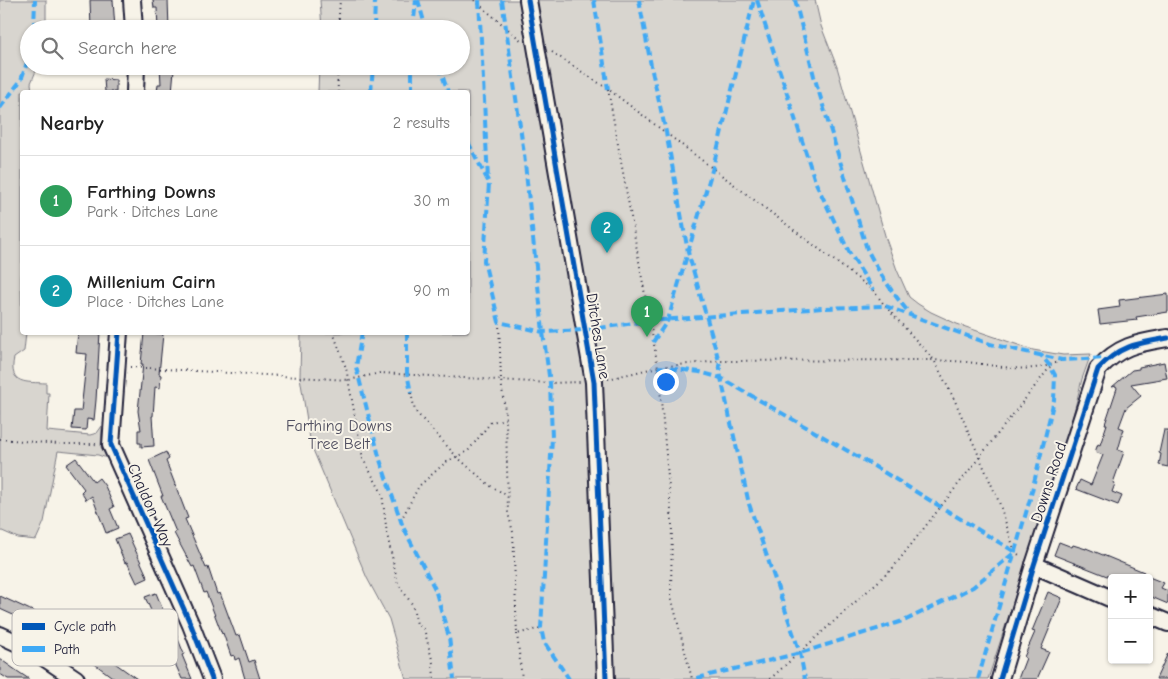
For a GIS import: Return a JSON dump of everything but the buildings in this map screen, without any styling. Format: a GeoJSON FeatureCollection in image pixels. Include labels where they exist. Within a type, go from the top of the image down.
{"type":"FeatureCollection","features":[{"type":"Feature","properties":{"kind":"street"},"geometry":{"type":"LineString","coordinates":[[132,0],[133,20]]}},
{"type":"Feature","properties":{"kind":"street","name":"Ditches Lane"},"geometry":{"type":"LineString","coordinates":[[528,0],[594,382],[606,679]]}},
{"type":"Feature","properties":{"kind":"street"},"geometry":{"type":"LineString","coordinates":[[135,90],[136,75]]}},
{"type":"Feature","properties":{"kind":"street","name":"Chaldon Way"},"geometry":{"type":"LineString","coordinates":[[119,335],[111,445],[191,625],[212,679]]}},
{"type":"Feature","properties":{"kind":"street","name":"Downs Road"},"geometry":{"type":"LineString","coordinates":[[1000,679],[1034,565],[1098,369],[1108,358],[1132,344],[1168,338]]}},
{"type":"Feature","properties":{"kind":"street"},"geometry":{"type":"LineString","coordinates":[[1034,565],[1108,597]]}},
{"type":"Feature","properties":{"kind":"street"},"geometry":{"type":"LineString","coordinates":[[1153,617],[1168,623]]}},
{"type":"Feature","properties":{"kind":"street"},"geometry":{"type":"LineString","coordinates":[[0,635],[12,641]]}},
{"type":"Feature","properties":{"kind":"street"},"geometry":{"type":"LineString","coordinates":[[56,666],[76,679]]}},
{"type":"Feature","properties":{"kind":"path"},"geometry":{"type":"LineString","coordinates":[[339,20],[340,0]]}},
{"type":"Feature","properties":{"kind":"path"},"geometry":{"type":"LineString","coordinates":[[337,75],[338,90]]}},
{"type":"Feature","properties":{"kind":"path"},"geometry":{"type":"LineString","coordinates":[[692,679],[671,596],[672,521],[658,367],[608,89],[873,290],[934,360],[955,401],[999,502],[1015,552],[1034,565]]}},
{"type":"Feature","properties":{"kind":"path"},"geometry":{"type":"LineString","coordinates":[[499,322],[501,380],[506,419],[508,513],[514,532],[517,634],[522,679]]}},
{"type":"Feature","properties":{"kind":"path"},"geometry":{"type":"LineString","coordinates":[[334,335],[346,368],[356,412],[363,458],[382,493],[398,584],[412,604],[417,624],[424,629],[433,663],[434,679]]}},
{"type":"Feature","properties":{"kind":"path"},"geometry":{"type":"LineString","coordinates":[[770,679],[892,568],[980,458],[1050,366]]}},
{"type":"Feature","properties":{"kind":"path"},"geometry":{"type":"LineString","coordinates":[[411,393],[415,411],[457,456],[490,485],[508,496]]}},
{"type":"Feature","properties":{"kind":"path"},"geometry":{"type":"LineString","coordinates":[[401,520],[419,486],[446,462],[468,451],[491,422],[506,419]]}},
{"type":"Feature","properties":{"kind":"path"},"geometry":{"type":"LineString","coordinates":[[0,439],[58,444],[95,444],[101,447],[111,445]]}},
{"type":"Feature","properties":{"kind":"path"},"geometry":{"type":"LineString","coordinates":[[517,634],[541,628]]}},
{"type":"Feature","properties":{"kind":"green space"},"geometry":{"type":"Polygon","coordinates":[[[0,0],[46,0],[46,20],[20,20],[20,75],[34,75],[31,83],[32,90],[20,90],[20,335],[26,335],[24,351],[14,358],[13,367],[16,378],[26,382],[46,383],[46,393],[49,393],[47,431],[90,435],[97,433],[102,426],[101,447],[107,458],[98,455],[58,451],[44,522],[36,540],[18,538],[0,530],[0,0]]]}},
{"type":"Feature","properties":{"kind":"green space","name":"Farthing Downs Tree Belt"},"geometry":{"type":"Polygon","coordinates":[[[320,0],[815,0],[821,26],[837,67],[886,239],[909,297],[931,312],[957,324],[1033,350],[1063,355],[1091,354],[1082,379],[1061,465],[1027,560],[988,679],[406,679],[389,619],[367,578],[311,445],[300,377],[301,335],[470,335],[470,90],[318,90],[319,75],[470,75],[470,20],[321,20],[320,0]]]}},
{"type":"Feature","properties":{"kind":"marked path"},"geometry":{"type":"LineString","coordinates":[[34,20],[35,0]]}},
{"type":"Feature","properties":{"kind":"marked path"},"geometry":{"type":"LineString","coordinates":[[374,20],[375,0]]}},
{"type":"Feature","properties":{"kind":"marked path"},"geometry":{"type":"LineString","coordinates":[[414,20],[416,0]]}},
{"type":"Feature","properties":{"kind":"marked path"},"geometry":{"type":"LineString","coordinates":[[418,0],[424,20]]}},
{"type":"Feature","properties":{"kind":"marked path"},"geometry":{"type":"LineString","coordinates":[[479,0],[488,180]]}},
{"type":"Feature","properties":{"kind":"marked path"},"geometry":{"type":"LineString","coordinates":[[502,0],[524,154],[550,383],[552,438],[541,628],[544,642],[569,679]]}},
{"type":"Feature","properties":{"kind":"marked path"},"geometry":{"type":"LineString","coordinates":[[594,0],[608,89]]}},
{"type":"Feature","properties":{"kind":"marked path"},"geometry":{"type":"LineString","coordinates":[[639,0],[688,252],[719,361],[721,378],[749,504],[800,653],[805,679]]}},
{"type":"Feature","properties":{"kind":"marked path"},"geometry":{"type":"LineString","coordinates":[[653,342],[668,320],[713,167],[754,0]]}},
{"type":"Feature","properties":{"kind":"marked path"},"geometry":{"type":"LineString","coordinates":[[757,0],[815,181],[849,252],[873,290]]}},
{"type":"Feature","properties":{"kind":"marked path"},"geometry":{"type":"LineString","coordinates":[[795,0],[814,76],[867,249],[887,283],[910,314]]}},
{"type":"Feature","properties":{"kind":"marked path"},"geometry":{"type":"LineString","coordinates":[[0,108],[23,75]]}},
{"type":"Feature","properties":{"kind":"marked path"},"geometry":{"type":"LineString","coordinates":[[371,90],[372,75]]}},
{"type":"Feature","properties":{"kind":"marked path"},"geometry":{"type":"LineString","coordinates":[[412,75],[412,90]]}},
{"type":"Feature","properties":{"kind":"marked path"},"geometry":{"type":"LineString","coordinates":[[442,75],[447,90]]}},
{"type":"Feature","properties":{"kind":"marked path"},"geometry":{"type":"LineString","coordinates":[[470,146],[489,183],[484,261],[499,322],[543,332],[585,330],[648,321],[823,308],[885,306],[990,344],[1062,360],[1109,358]]}},
{"type":"Feature","properties":{"kind":"marked path"},"geometry":{"type":"LineString","coordinates":[[361,335],[356,367],[380,460],[403,527],[435,589],[449,637],[454,679]]}},
{"type":"Feature","properties":{"kind":"marked path"},"geometry":{"type":"LineString","coordinates":[[407,335],[407,373],[411,393]]}},
{"type":"Feature","properties":{"kind":"marked path"},"geometry":{"type":"LineString","coordinates":[[978,679],[1030,499],[1054,400],[1055,375],[1041,355]]}},
{"type":"Feature","properties":{"kind":"marked path"},"geometry":{"type":"LineString","coordinates":[[658,367],[700,372],[721,378],[872,465],[1015,552],[973,587],[906,620],[800,653],[693,679]]}},
{"type":"Feature","properties":{"kind":"cycle path"},"geometry":{"type":"LineString","coordinates":[[528,0],[594,382],[606,679]]}},
{"type":"Feature","properties":{"kind":"cycle path"},"geometry":{"type":"LineString","coordinates":[[119,335],[111,445],[191,625],[212,679]]}},
{"type":"Feature","properties":{"kind":"cycle path"},"geometry":{"type":"LineString","coordinates":[[1000,679],[1034,565],[1098,369],[1114,355],[1130,346],[1168,338]]}},
{"type":"Feature","properties":{"kind":"place","name":"Millenium Cairn"},"geometry":{"type":"Point","coordinates":[607,253]}},
{"type":"Feature","properties":{"kind":"place","name":"Farthing Downs"},"geometry":{"type":"Point","coordinates":[647,337]}}]}
